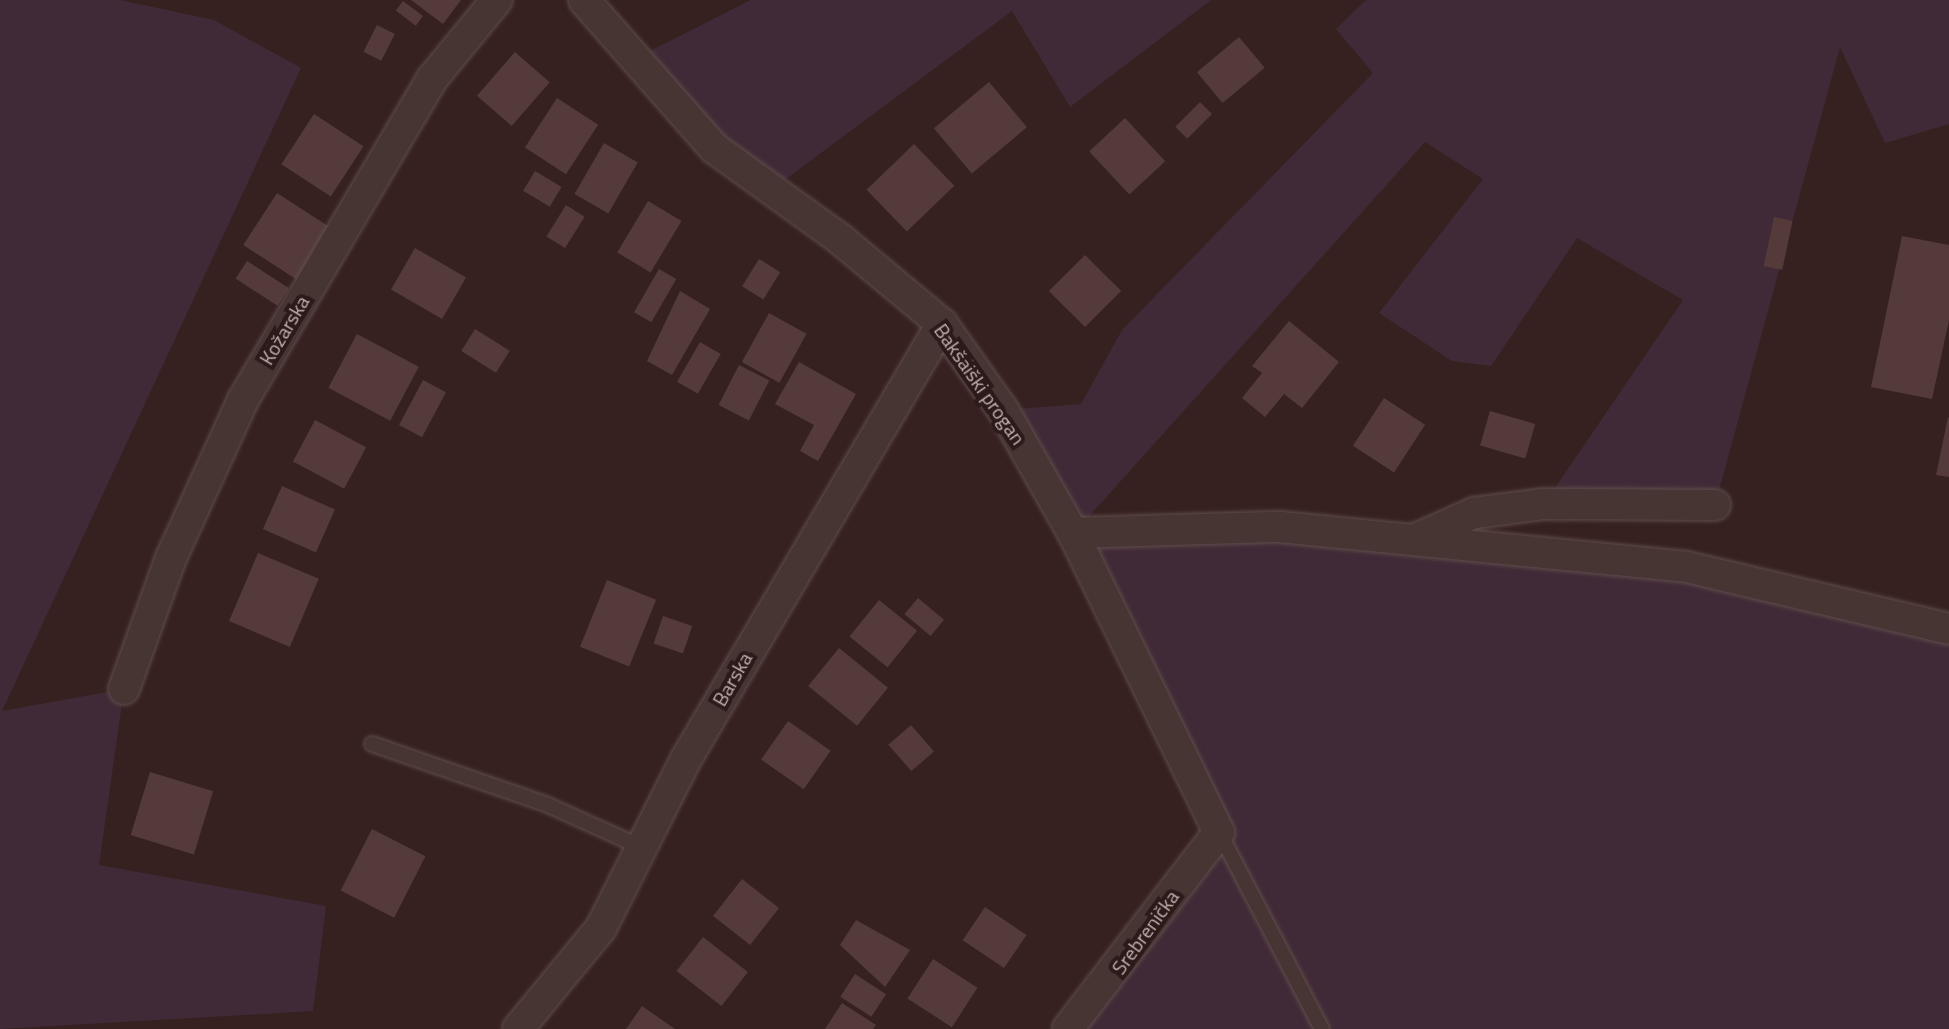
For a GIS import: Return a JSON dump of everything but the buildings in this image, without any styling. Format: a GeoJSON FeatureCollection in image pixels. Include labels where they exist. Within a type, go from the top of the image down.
{"type":"FeatureCollection","features":[{"type":"Feature","properties":{"kind":"street","name":"Kožarska"},"geometry":{"type":"LineString","coordinates":[[124,689],[171,558],[243,400],[432,79],[497,0]]}},
{"type":"Feature","properties":{"kind":"street","name":"Bakšaiški progan"},"geometry":{"type":"LineString","coordinates":[[584,0],[714,148],[942,324],[1003,410],[1073,533],[1219,832]]}},
{"type":"Feature","properties":{"kind":"street","name":"Barska"},"geometry":{"type":"LineString","coordinates":[[518,1029],[601,928],[639,846],[942,324]]}},
{"type":"Feature","properties":{"kind":"street"},"geometry":{"type":"LineString","coordinates":[[1415,540],[1474,513],[1544,504],[1715,505]]}},
{"type":"Feature","properties":{"kind":"street"},"geometry":{"type":"LineString","coordinates":[[1073,533],[1280,527],[1687,567],[1949,629]]}},
{"type":"Feature","properties":{"kind":"street","name":"Srebrenička"},"geometry":{"type":"LineString","coordinates":[[1068,1029],[1219,832]]}},
{"type":"Feature","properties":{"kind":"lane"},"geometry":{"type":"LineString","coordinates":[[372,744],[548,805],[639,846]]}},
{"type":"Feature","properties":{"kind":"lane"},"geometry":{"type":"LineString","coordinates":[[1219,832],[1322,1029]]}},
{"type":"Feature","properties":{"kind":"shaded area"},"geometry":{"type":"Polygon","coordinates":[[[0,0],[120,0],[214,20],[301,68],[2,711],[124,689],[99,865],[326,906],[313,1011],[0,1029],[0,0]]]}},
{"type":"Feature","properties":{"kind":"shaded area"},"geometry":{"type":"Polygon","coordinates":[[[751,0],[1211,0],[1070,107],[1012,11],[771,190],[630,61],[751,0]]]}},
{"type":"Feature","properties":{"kind":"shaded area"},"geometry":{"type":"Polygon","coordinates":[[[1366,0],[1949,0],[1949,124],[1885,143],[1840,47],[1715,505],[1544,504],[1683,300],[1577,238],[1491,366],[1452,361],[1379,313],[1483,179],[1425,142],[1074,533],[1525,550],[1949,629],[1949,1029],[1068,1029],[1219,832],[1003,410],[1081,404],[1122,330],[1373,73],[1336,29],[1366,0]]]}}]}
